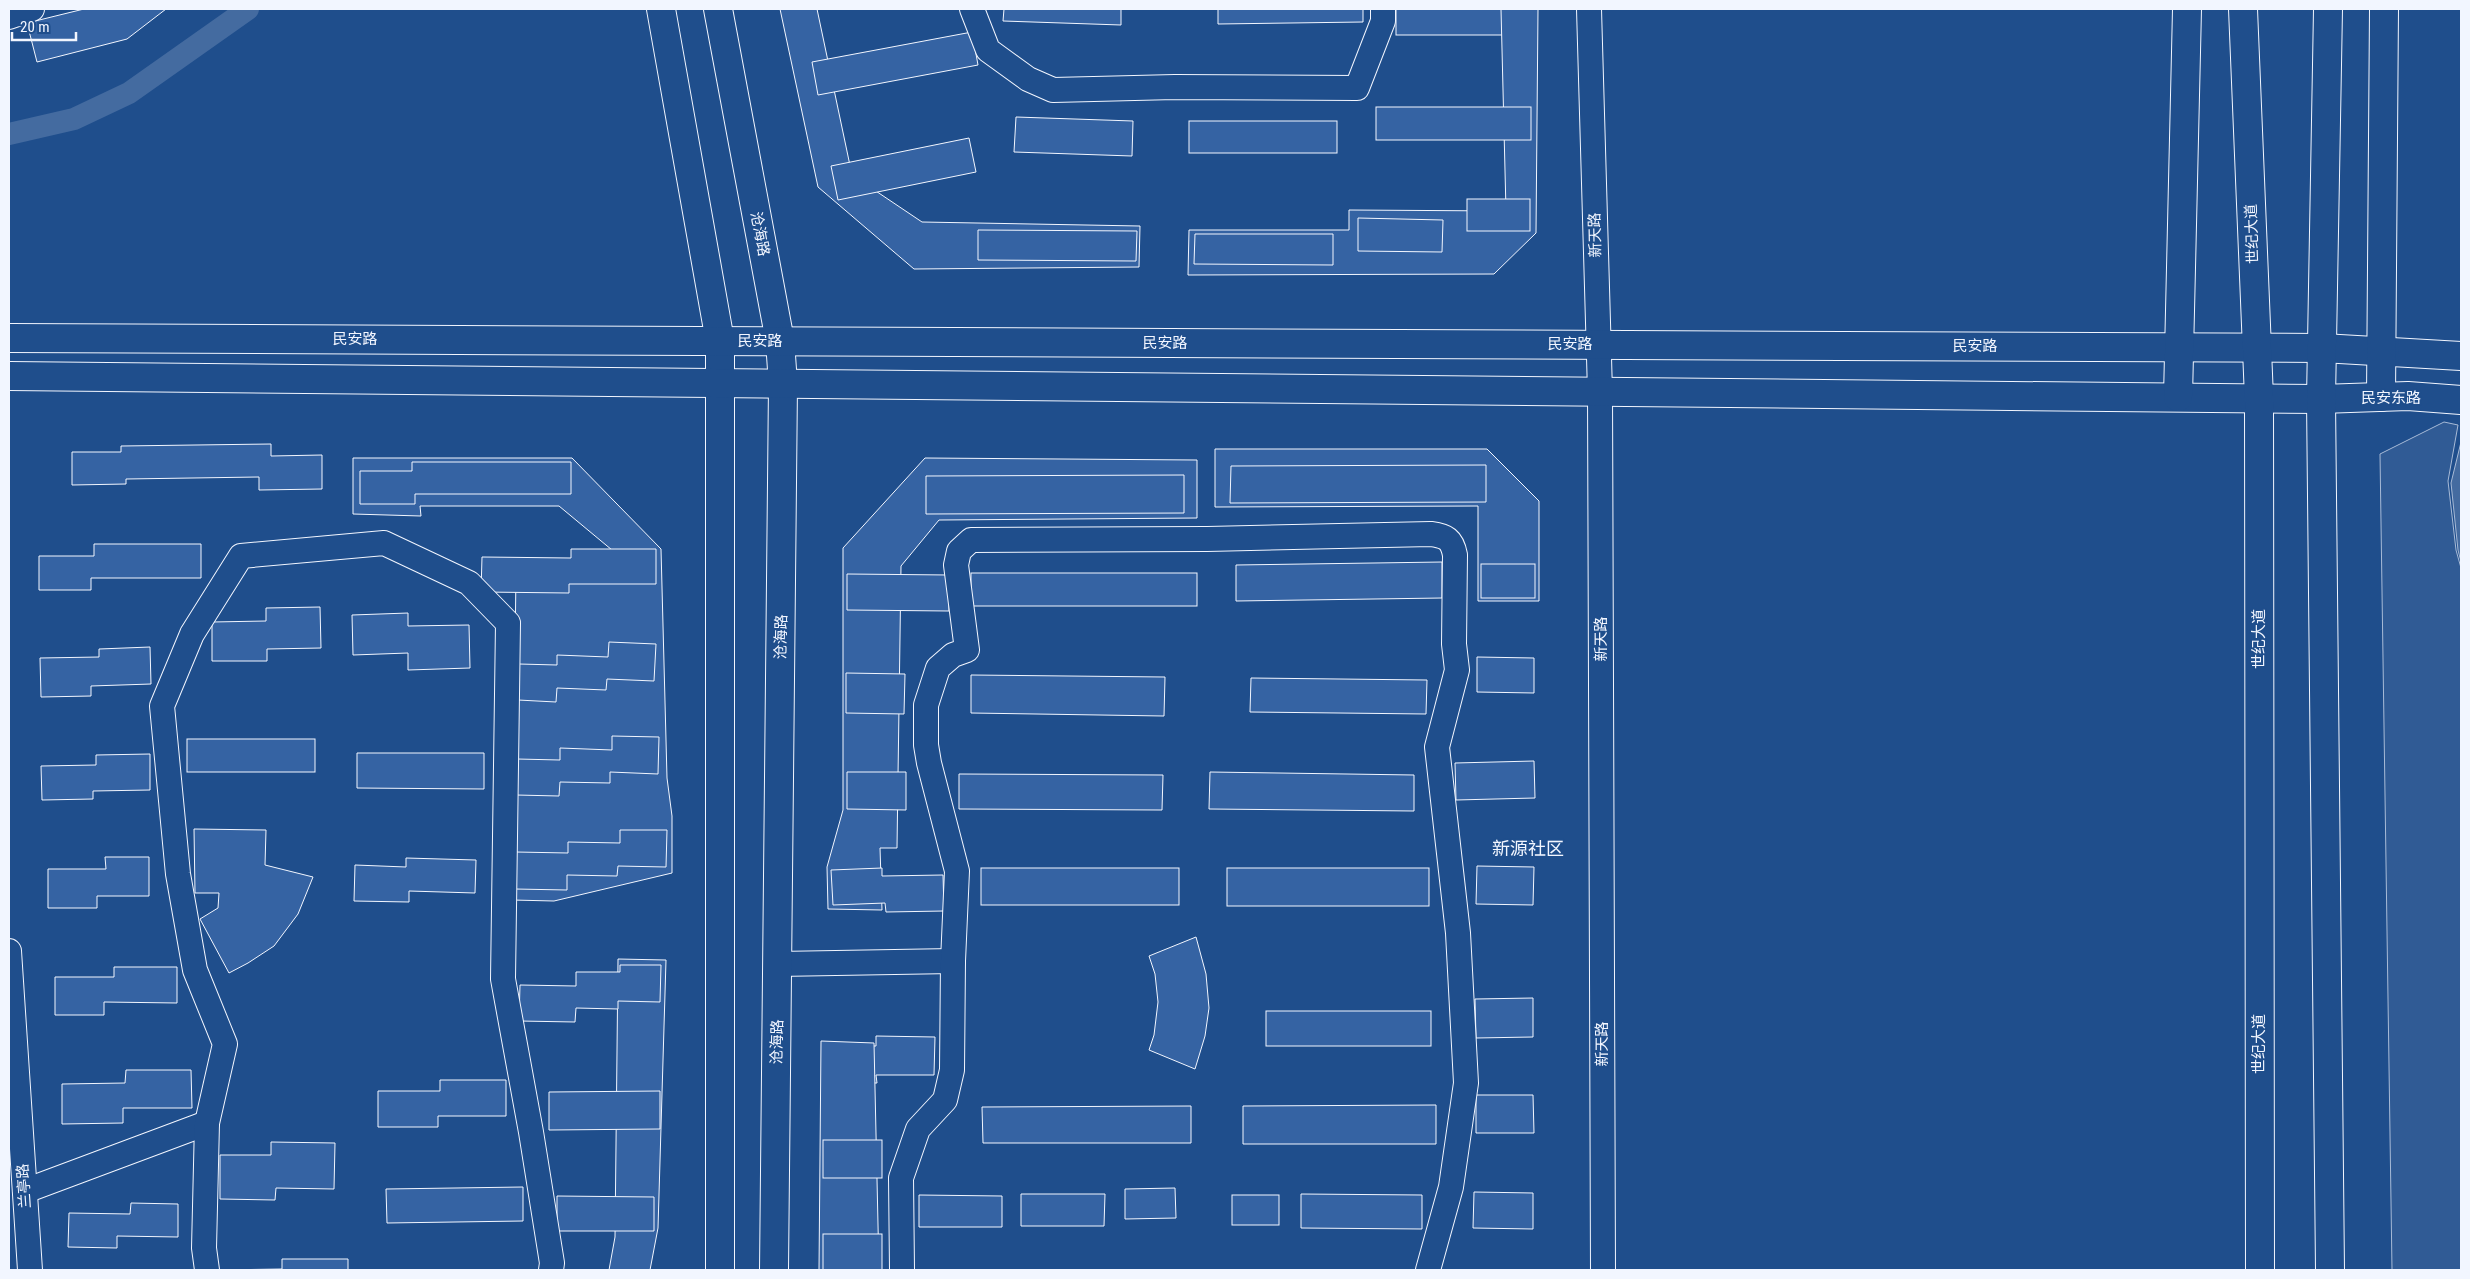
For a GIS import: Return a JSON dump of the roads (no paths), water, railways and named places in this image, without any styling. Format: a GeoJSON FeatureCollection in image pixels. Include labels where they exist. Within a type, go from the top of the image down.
{"type":"FeatureCollection","features":[{"type":"Feature","properties":{"kind":"main road"},"geometry":{"type":"LineString","coordinates":[[661,9],[720,341],[720,1270]]}},
{"type":"Feature","properties":{"kind":"main road","name":"沧海路"},"geometry":{"type":"LineString","coordinates":[[718,9],[780,341],[783,384],[774,1270]]}},
{"type":"Feature","properties":{"kind":"main road"},"geometry":{"type":"LineString","coordinates":[[2178,398],[2187,9]]}},
{"type":"Feature","properties":{"kind":"main road","name":"世纪大道"},"geometry":{"type":"LineString","coordinates":[[2243,9],[2259,398],[2260,1270]]}},
{"type":"Feature","properties":{"kind":"main road"},"geometry":{"type":"LineString","coordinates":[[2328,9],[2321,399],[2330,1270]]}},
{"type":"Feature","properties":{"kind":"main road"},"geometry":{"type":"LineString","coordinates":[[2384,9],[2382,350],[2394,397]]}},
{"type":"Feature","properties":{"kind":"main road","name":"民安路"},"geometry":{"type":"LineString","coordinates":[[9,338],[2322,348]]}},
{"type":"Feature","properties":{"kind":"main road"},"geometry":{"type":"LineString","coordinates":[[2322,348],[2461,356]]}},
{"type":"Feature","properties":{"kind":"main road"},"geometry":{"type":"LineString","coordinates":[[9,376],[2321,399]]}},
{"type":"Feature","properties":{"kind":"main road","name":"民安东路"},"geometry":{"type":"LineString","coordinates":[[2321,399],[2394,397],[2461,400]]}},
{"type":"Feature","properties":{"kind":"street"},"geometry":{"type":"LineString","coordinates":[[9,17],[32,9]]}},
{"type":"Feature","properties":{"kind":"street"},"geometry":{"type":"LineString","coordinates":[[972,9],[988,50],[1028,79],[1053,90],[1175,87],[1357,88],[1383,20],[1383,9]]}},
{"type":"Feature","properties":{"kind":"street","name":"新天路"},"geometry":{"type":"LineString","coordinates":[[1589,9],[1597,344],[1600,392],[1603,1270]]}},
{"type":"Feature","properties":{"kind":"street"},"geometry":{"type":"LineString","coordinates":[[902,1270],[900,1178],[918,1129],[945,1100],[952,1070],[953,961],[957,871],[929,763],[926,745],[926,705],[938,668],[953,655],[967,650],[956,565],[959,551],[971,540],[1206,539],[1431,534],[1445,536],[1453,544],[1455,555],[1454,644],[1457,670],[1437,747],[1458,933],[1466,1083],[1451,1187],[1428,1270]]}},
{"type":"Feature","properties":{"kind":"street"},"geometry":{"type":"LineString","coordinates":[[207,1270],[204,1248],[207,1123],[225,1044],[195,970],[178,874],[162,706],[192,634],[241,556],[384,544],[468,583],[508,623],[503,979],[531,1132],[552,1263],[551,1270]]}},
{"type":"Feature","properties":{"kind":"street","name":"兰亭路"},"geometry":{"type":"LineString","coordinates":[[9,952],[30,1270]]}},
{"type":"Feature","properties":{"kind":"street"},"geometry":{"type":"LineString","coordinates":[[777,964],[953,961]]}},
{"type":"Feature","properties":{"kind":"street"},"geometry":{"type":"LineString","coordinates":[[24,1191],[207,1123]]}},
{"type":"Feature","properties":{"kind":"waterway"},"geometry":{"type":"LineString","coordinates":[[9,134],[74,119],[129,93],[248,9]]}},
{"type":"Feature","properties":{"kind":"district","name":"新源社区"},"geometry":{"type":"Point","coordinates":[1528,849]}}]}
